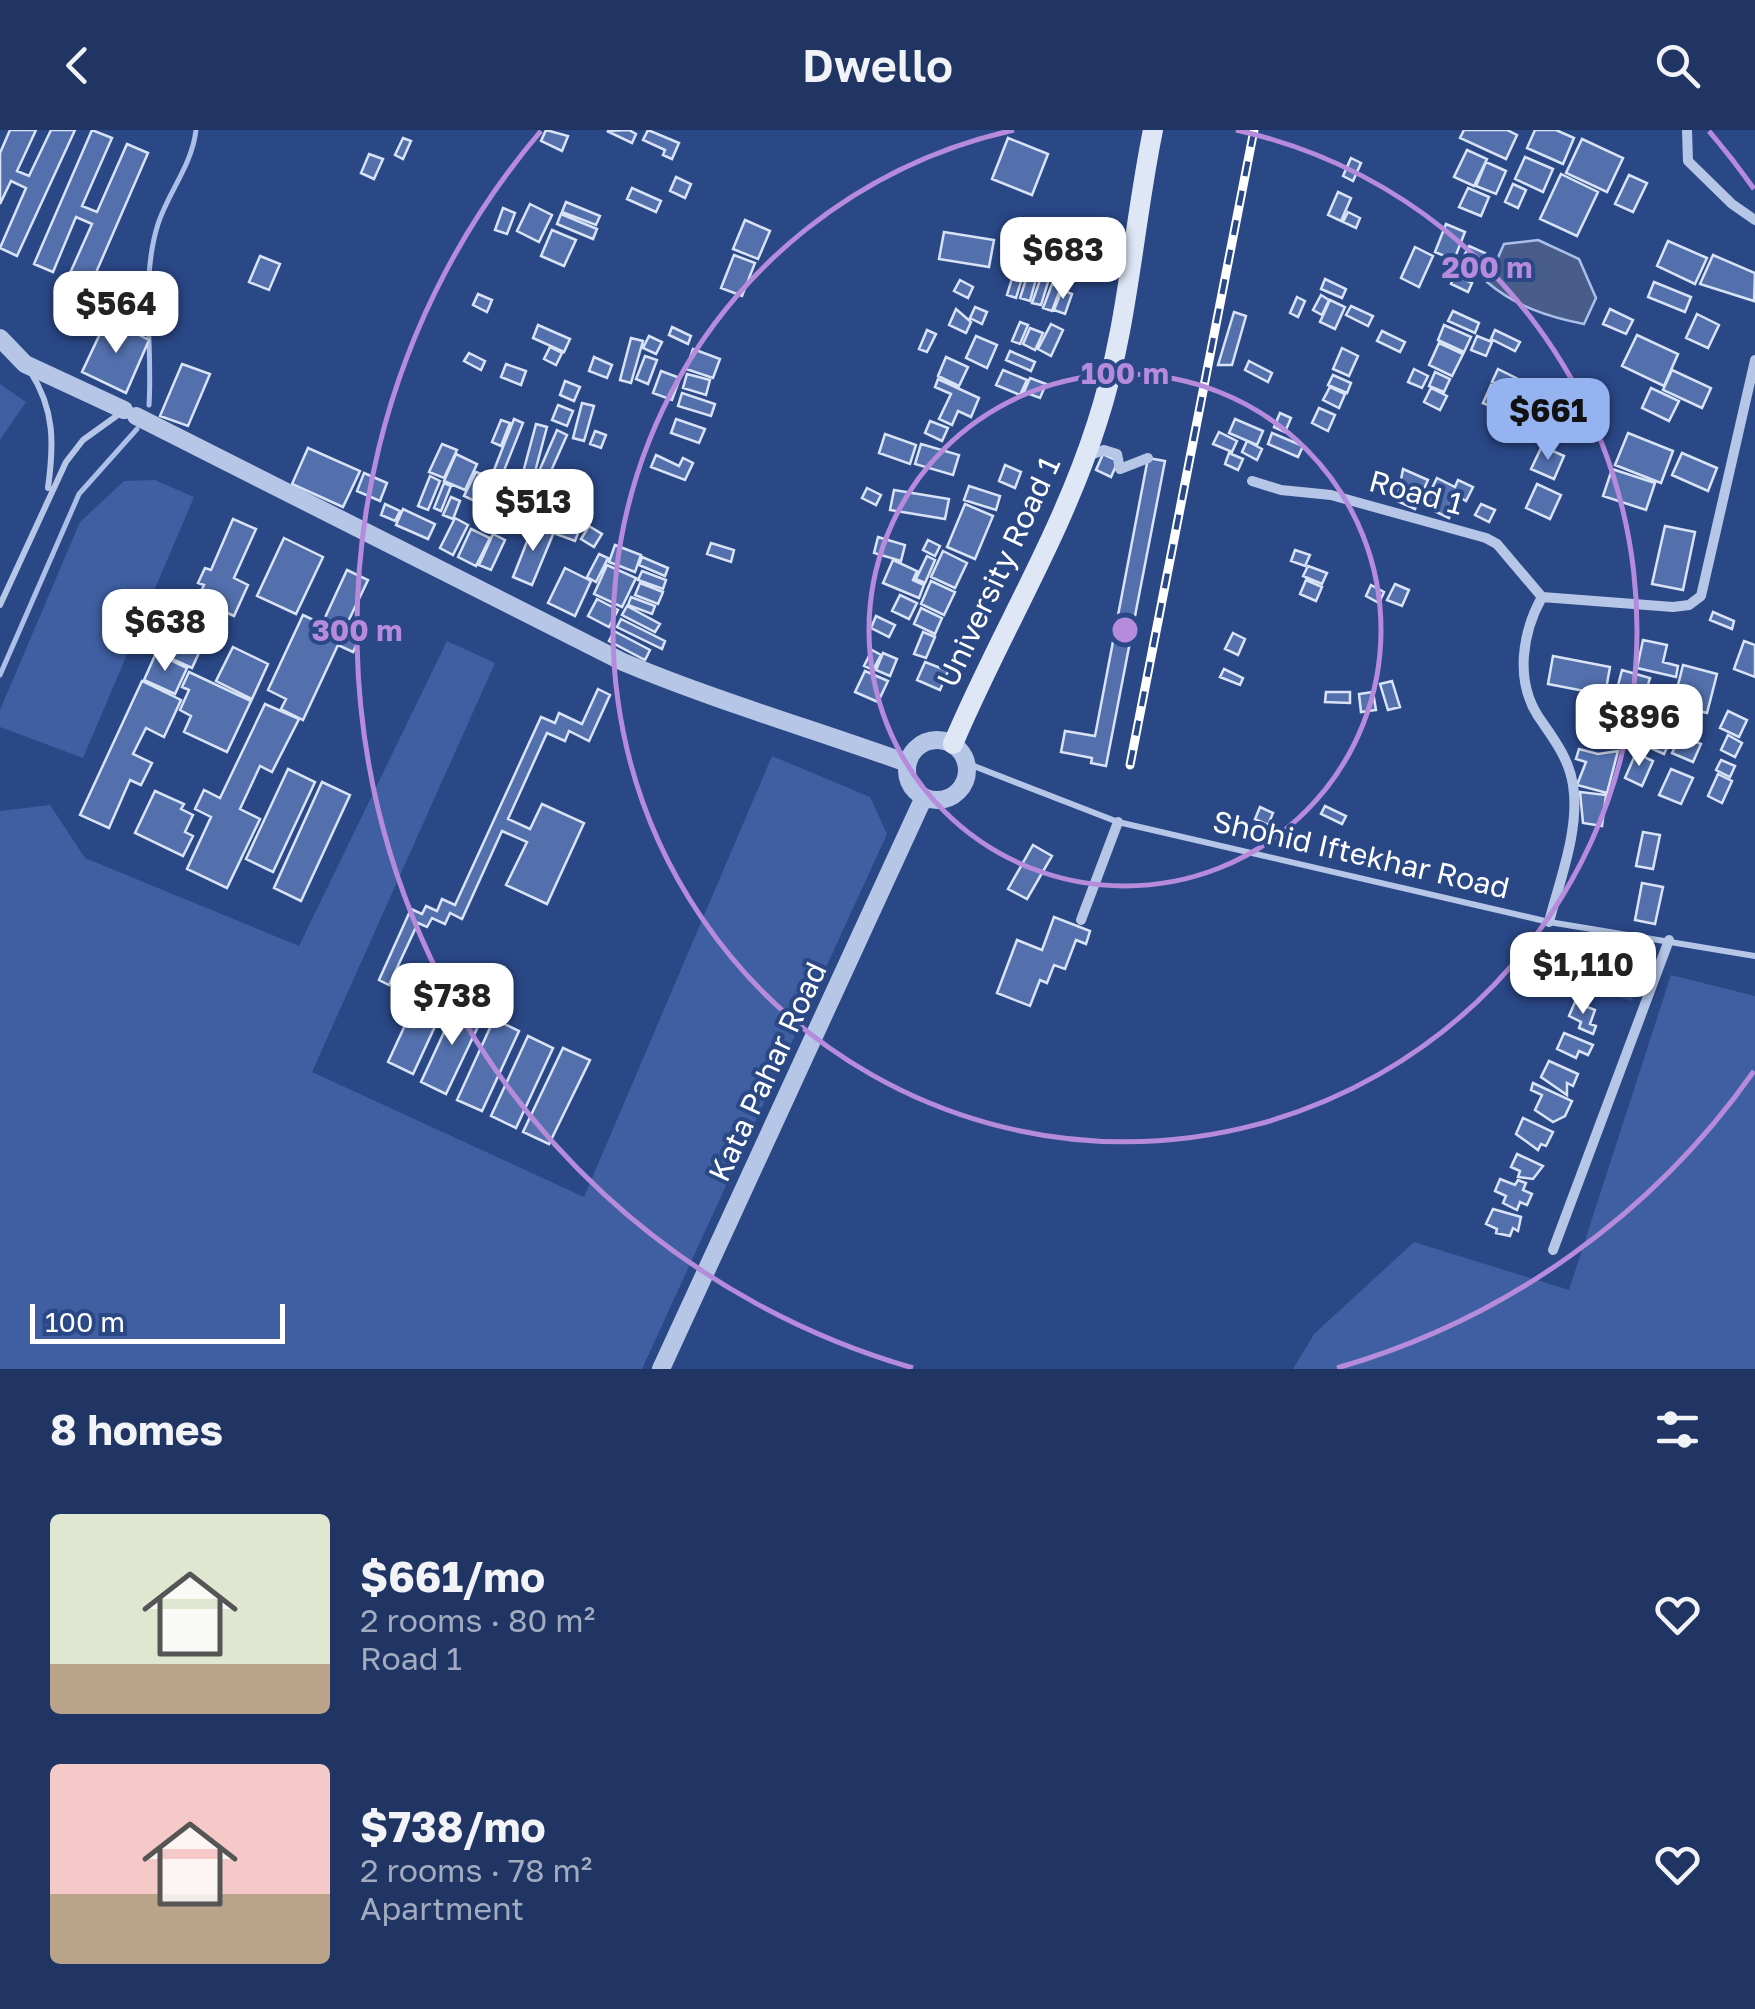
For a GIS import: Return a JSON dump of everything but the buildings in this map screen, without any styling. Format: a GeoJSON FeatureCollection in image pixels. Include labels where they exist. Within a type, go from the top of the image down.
{"type":"FeatureCollection","features":[{"type":"Feature","properties":{"kind":"main road","name":"University Road 1"},"geometry":{"type":"LineString","coordinates":[[953,744],[1016,606],[1057,532],[1086,456],[1110,379],[1153,130]]}},
{"type":"Feature","properties":{"kind":"street"},"geometry":{"type":"LineString","coordinates":[[1687,130],[1688,161],[1732,204],[1755,220]]}},
{"type":"Feature","properties":{"kind":"street"},"geometry":{"type":"LineString","coordinates":[[0,338],[25,364],[623,662],[687,689],[759,709],[907,763]]}},
{"type":"Feature","properties":{"kind":"street"},"geometry":{"type":"LineString","coordinates":[[1549,922],[1572,833],[1574,787],[1567,759],[1527,693],[1524,642],[1542,598],[1673,607],[1689,606],[1701,596],[1755,360]]}},
{"type":"Feature","properties":{"kind":"street"},"geometry":{"type":"LineString","coordinates":[[1086,456],[1104,450],[1117,454],[1120,469],[1137,458],[1148,458]]}},
{"type":"Feature","properties":{"kind":"street","name":"Road 1"},"geometry":{"type":"LineString","coordinates":[[1252,480],[1281,490],[1331,495],[1486,538],[1497,544],[1542,598]]}},
{"type":"Feature","properties":{"kind":"street"},"geometry":{"type":"LineString","coordinates":[[925,742],[953,744],[966,763],[959,790],[943,800],[924,798],[908,780],[907,763],[925,742]]}},
{"type":"Feature","properties":{"kind":"street","name":"Kata Pahar Road"},"geometry":{"type":"LineString","coordinates":[[661,1369],[924,798]]}},
{"type":"Feature","properties":{"kind":"street"},"geometry":{"type":"LineString","coordinates":[[1081,920],[1118,822]]}},
{"type":"Feature","properties":{"kind":"street","name":"Kata Pahar Road"},"geometry":{"type":"LineString","coordinates":[[661,1369],[910,831]]}},
{"type":"Feature","properties":{"kind":"street"},"geometry":{"type":"LineString","coordinates":[[1552,1250],[1668,940]]}},
{"type":"Feature","properties":{"kind":"lane"},"geometry":{"type":"LineString","coordinates":[[25,364],[51,414],[54,447],[46,499]]}},
{"type":"Feature","properties":{"kind":"lane"},"geometry":{"type":"LineString","coordinates":[[0,605],[46,499],[82,440],[130,413]]}},
{"type":"Feature","properties":{"kind":"lane","name":"Shohid Iftekhar Road"},"geometry":{"type":"LineString","coordinates":[[966,763],[1118,822],[1549,922],[1755,956]]}},
{"type":"Feature","properties":{"kind":"shaded area"},"geometry":{"type":"Polygon","coordinates":[[[1538,240],[1579,259],[1596,298],[1584,324],[1533,309],[1487,282],[1504,244],[1538,240]]]}},
{"type":"Feature","properties":{"kind":"shaded area"},"geometry":{"type":"Polygon","coordinates":[[[0,384],[26,402],[0,440],[0,384]]]}},
{"type":"Feature","properties":{"kind":"shaded area"},"geometry":{"type":"Polygon","coordinates":[[[155,480],[194,497],[83,758],[0,727],[0,710],[80,522],[124,481],[155,480]]]}},
{"type":"Feature","properties":{"kind":"shaded area"},"geometry":{"type":"Polygon","coordinates":[[[447,641],[495,663],[312,1072],[584,1197],[772,756],[870,797],[887,834],[642,1369],[0,1369],[0,811],[50,805],[85,858],[299,946],[447,641]]]}},
{"type":"Feature","properties":{"kind":"shaded area"},"geometry":{"type":"Polygon","coordinates":[[[1562,946],[1641,968],[1632,1001],[1552,979],[1562,946]]]}},
{"type":"Feature","properties":{"kind":"shaded area"},"geometry":{"type":"Polygon","coordinates":[[[1671,975],[1755,996],[1755,1369],[1293,1369],[1314,1334],[1414,1242],[1569,1290],[1671,975]]]}},
{"type":"Feature","properties":{"kind":"waterway"},"geometry":{"type":"LineString","coordinates":[[149,405],[148,291],[153,246],[158,224],[190,155],[196,130]]}},
{"type":"Feature","properties":{"kind":"waterway"},"geometry":{"type":"LineString","coordinates":[[0,675],[79,494],[137,429]]}},
{"type":"Feature","properties":{"kind":"railway"},"geometry":{"type":"LineString","coordinates":[[1130,765],[1254,130]]}}]}
